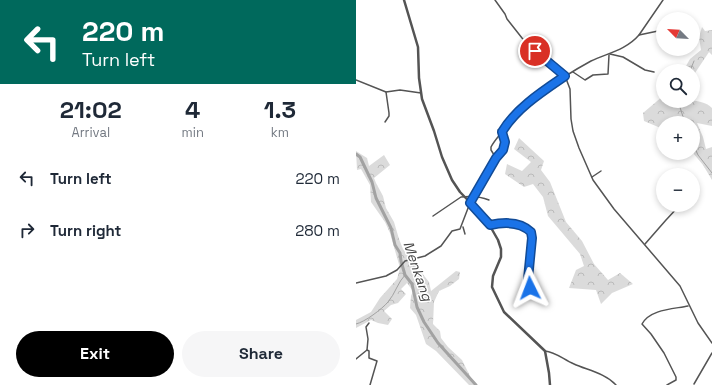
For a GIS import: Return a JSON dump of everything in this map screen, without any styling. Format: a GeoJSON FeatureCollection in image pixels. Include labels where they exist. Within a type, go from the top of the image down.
{"type":"FeatureCollection","features":[{"type":"Feature","properties":{"kind":"street"},"geometry":{"type":"LineString","coordinates":[[404,0],[418,47],[422,101],[445,163],[452,180],[463,196],[490,225],[500,244],[500,260],[493,276],[492,285],[504,312],[545,351],[556,354],[572,364],[594,371],[616,385]]}},
{"type":"Feature","properties":{"kind":"street"},"geometry":{"type":"LineString","coordinates":[[495,0],[505,14],[508,22],[522,38],[538,54],[565,76],[568,81],[571,119],[574,131],[579,148],[589,167],[592,177],[609,203],[680,286],[702,330],[712,343]]}},
{"type":"Feature","properties":{"kind":"street"},"geometry":{"type":"LineString","coordinates":[[496,158],[491,150],[491,147],[511,120],[525,106],[565,76],[590,62],[628,45],[639,35],[661,1]]}},
{"type":"Feature","properties":{"kind":"street"},"geometry":{"type":"LineString","coordinates":[[639,35],[656,31]]}},
{"type":"Feature","properties":{"kind":"street"},"geometry":{"type":"LineString","coordinates":[[573,72],[585,80],[593,75],[607,74],[609,71],[610,54]]}},
{"type":"Feature","properties":{"kind":"street"},"geometry":{"type":"LineString","coordinates":[[610,54],[623,57],[645,70],[654,72]]}},
{"type":"Feature","properties":{"kind":"street"},"geometry":{"type":"LineString","coordinates":[[356,80],[386,92],[400,90],[421,92]]}},
{"type":"Feature","properties":{"kind":"street"},"geometry":{"type":"LineString","coordinates":[[385,122],[389,116],[386,92]]}},
{"type":"Feature","properties":{"kind":"street"},"geometry":{"type":"LineString","coordinates":[[356,283],[386,276],[397,270],[407,260],[425,256],[437,250],[444,243],[452,230],[460,229],[470,203],[496,158],[502,152],[504,140],[502,132],[498,130]]}},
{"type":"Feature","properties":{"kind":"street"},"geometry":{"type":"LineString","coordinates":[[592,177],[601,171]]}},
{"type":"Feature","properties":{"kind":"street"},"geometry":{"type":"LineString","coordinates":[[433,216],[463,196],[469,198],[475,196],[489,200]]}},
{"type":"Feature","properties":{"kind":"street"},"geometry":{"type":"LineString","coordinates":[[645,244],[673,212]]}},
{"type":"Feature","properties":{"kind":"street"},"geometry":{"type":"LineString","coordinates":[[490,225],[514,223],[531,232],[532,238],[528,279],[531,291]]}},
{"type":"Feature","properties":{"kind":"street"},"geometry":{"type":"LineString","coordinates":[[462,225],[465,234]]}},
{"type":"Feature","properties":{"kind":"street"},"geometry":{"type":"LineString","coordinates":[[666,385],[676,380],[676,377],[664,353],[652,334],[642,324],[653,314],[670,308],[689,306]]}},
{"type":"Feature","properties":{"kind":"street"},"geometry":{"type":"LineString","coordinates":[[369,323],[366,326],[368,339],[367,350],[369,351],[369,358],[378,361],[370,385]]}},
{"type":"Feature","properties":{"kind":"street"},"geometry":{"type":"LineString","coordinates":[[356,359],[367,350]]}},
{"type":"Feature","properties":{"kind":"street"},"geometry":{"type":"LineString","coordinates":[[545,351],[550,385]]}},
{"type":"Feature","properties":{"kind":"street"},"geometry":{"type":"LineString","coordinates":[[694,384],[712,354]]}},
{"type":"Feature","properties":{"kind":"green space"},"geometry":{"type":"Polygon","coordinates":[[[702,27],[705,31],[712,30],[712,55],[709,52],[700,66],[700,64],[687,64],[694,56],[700,56],[700,34],[702,27]]]}},
{"type":"Feature","properties":{"kind":"green space"},"geometry":{"type":"Polygon","coordinates":[[[656,102],[656,108],[700,108],[700,102],[702,102],[712,108],[712,126],[700,124],[700,116],[656,116],[656,126],[644,121],[643,113],[656,102]]]}},
{"type":"Feature","properties":{"kind":"green space"},"geometry":{"type":"Polygon","coordinates":[[[700,130],[706,149],[712,147],[712,180],[699,160],[700,130]]]}},
{"type":"Feature","properties":{"kind":"green space"},"geometry":{"type":"Polygon","coordinates":[[[519,138],[544,161],[541,170],[550,182],[566,222],[582,241],[594,264],[608,280],[620,273],[633,284],[612,293],[601,304],[596,290],[569,288],[576,270],[584,266],[580,254],[548,216],[543,197],[533,184],[524,187],[505,174],[507,164],[522,171],[531,162],[514,149],[519,138]]]}},
{"type":"Feature","properties":{"kind":"green space"},"geometry":{"type":"Polygon","coordinates":[[[356,151],[367,158],[369,166],[384,155],[390,165],[374,178],[383,196],[386,208],[394,222],[403,249],[429,282],[431,291],[456,271],[460,272],[459,279],[450,286],[439,291],[434,302],[433,324],[440,331],[441,338],[448,347],[462,360],[476,385],[469,385],[436,351],[426,344],[416,315],[410,308],[413,291],[407,283],[401,289],[406,294],[398,303],[391,305],[384,311],[392,319],[388,325],[371,320],[356,328],[356,320],[371,312],[380,298],[397,279],[400,268],[390,233],[385,222],[371,202],[370,185],[361,169],[357,170],[356,151]]]}},
{"type":"Feature","properties":{"kind":"waterway"},"geometry":{"type":"LineString","coordinates":[[680,108],[683,116]]}},
{"type":"Feature","properties":{"kind":"waterway","name":"Menkang"},"geometry":{"type":"LineString","coordinates":[[356,154],[360,157],[372,182],[376,198],[391,228],[395,245],[400,253],[405,275],[412,284],[417,307],[424,322],[438,343],[476,385]]}},
{"type":"Feature","properties":{"kind":"waterway"},"geometry":{"type":"LineString","coordinates":[[700,158],[712,173]]}},
{"type":"Feature","properties":{"kind":"waterway"},"geometry":{"type":"LineString","coordinates":[[356,324],[378,312],[390,299],[405,275]]}},
{"type":"Feature","properties":{"kind":"route"},"geometry":{"type":"LineString","coordinates":[[530,288],[528,279],[532,238],[531,232],[514,223],[490,225],[479,211],[470,203],[496,158],[503,150],[505,142],[502,132],[506,126],[530,102],[565,76],[535,51]]}}]}
